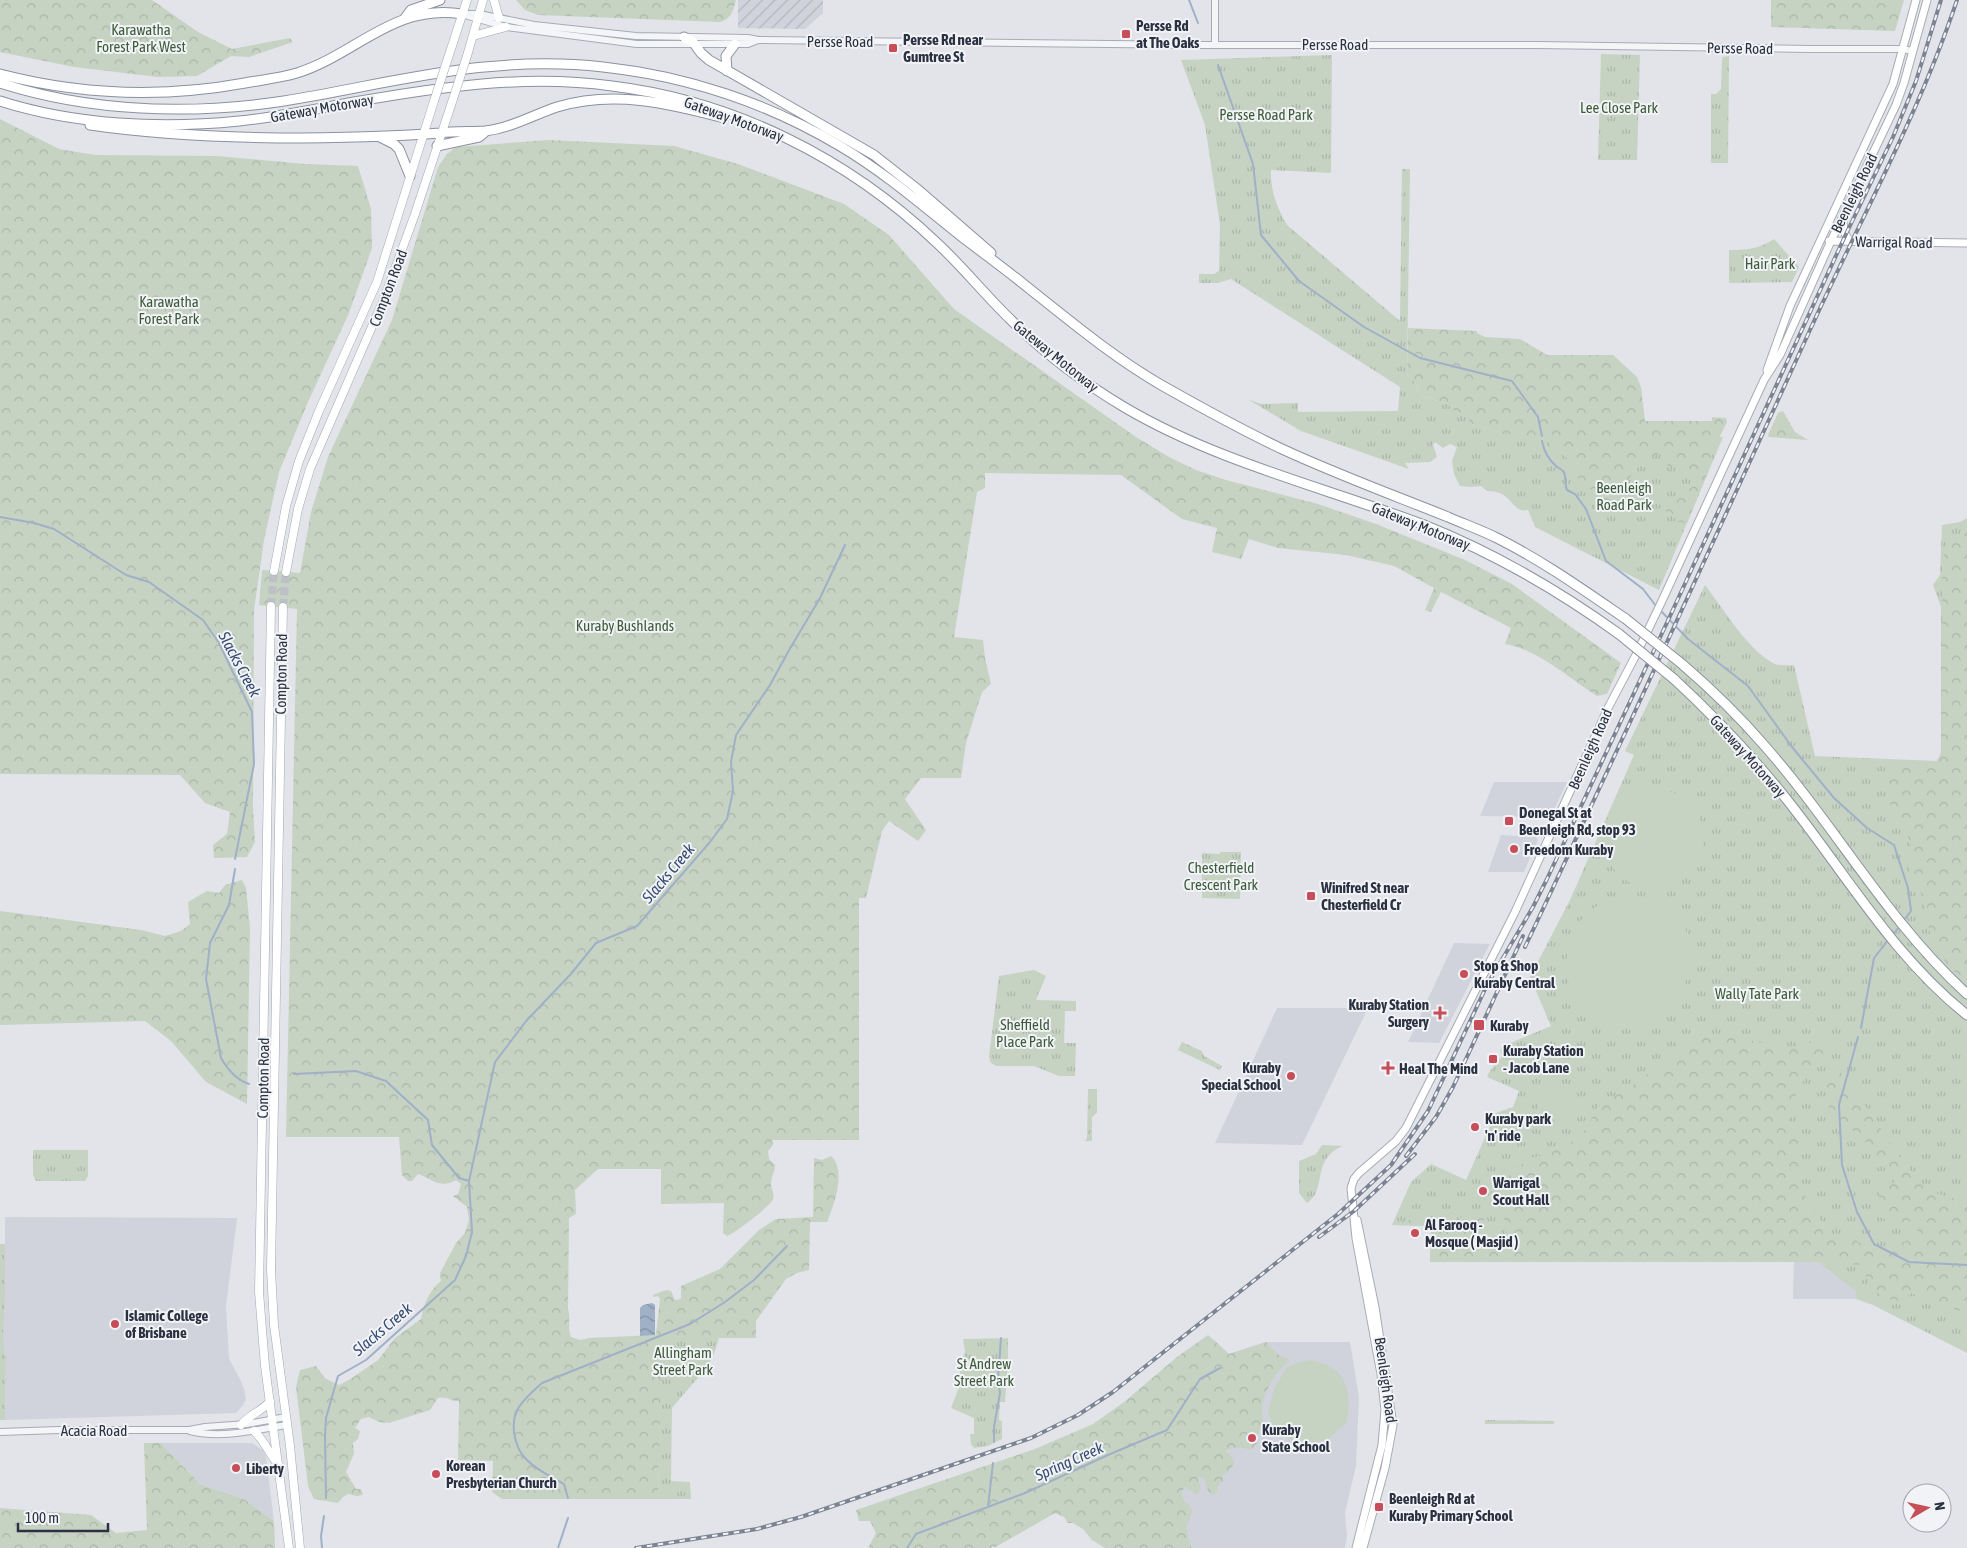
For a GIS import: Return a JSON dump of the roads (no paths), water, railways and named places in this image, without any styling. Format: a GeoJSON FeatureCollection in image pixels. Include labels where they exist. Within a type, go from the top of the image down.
{"type":"FeatureCollection","features":[{"type":"Feature","properties":{"kind":"highway"},"geometry":{"type":"LineString","coordinates":[[405,19],[412,10],[440,0]]}},
{"type":"Feature","properties":{"kind":"highway"},"geometry":{"type":"LineString","coordinates":[[0,74],[70,88],[101,91],[157,93],[206,89],[297,73],[344,53],[381,29],[405,19],[435,13],[462,14]]}},
{"type":"Feature","properties":{"kind":"highway"},"geometry":{"type":"LineString","coordinates":[[684,36],[696,45],[704,57],[874,155],[916,188],[1006,265],[1020,281]]}},
{"type":"Feature","properties":{"kind":"highway"},"geometry":{"type":"LineString","coordinates":[[727,71],[726,56],[735,44]]}},
{"type":"Feature","properties":{"kind":"highway","name":"Gateway Motorway"},"geometry":{"type":"LineString","coordinates":[[0,83],[46,96],[96,104],[130,108],[177,109],[283,101],[430,73],[502,64],[575,64],[665,77],[718,91],[795,122],[840,146],[880,172],[1123,360],[1160,384],[1282,449],[1497,538],[1564,577],[1626,619],[1724,701],[1764,744],[1898,921],[1946,975],[1967,994]]}},
{"type":"Feature","properties":{"kind":"highway","name":"Gateway Motorway"},"geometry":{"type":"LineString","coordinates":[[0,101],[52,114],[148,124],[214,123],[284,115],[459,86],[543,80],[591,83],[651,92],[746,120],[795,142],[833,163],[896,207],[940,245],[990,300],[1028,336],[1076,375],[1122,406],[1166,430],[1205,448],[1396,515],[1467,544],[1536,578],[1619,634],[1674,679],[1718,720],[1771,780],[1898,948],[1933,986],[1967,1015]]}},
{"type":"Feature","properties":{"kind":"highway"},"geometry":{"type":"LineString","coordinates":[[52,114],[61,119],[81,123],[171,134],[262,138],[379,136],[486,131],[516,124],[556,107],[603,98],[649,101],[734,121],[746,120]]}},
{"type":"Feature","properties":{"kind":"highway"},"geometry":{"type":"LineString","coordinates":[[437,146],[479,137],[486,131]]}},
{"type":"Feature","properties":{"kind":"highway"},"geometry":{"type":"LineString","coordinates":[[379,136],[399,149],[410,176]]}},
{"type":"Feature","properties":{"kind":"main road","name":"Compton Road"},"geometry":{"type":"LineString","coordinates":[[274,571],[286,506],[296,470],[319,411],[375,288],[467,0]]}},
{"type":"Feature","properties":{"kind":"main road","name":"Compton Road"},"geometry":{"type":"LineString","coordinates":[[286,572],[298,509],[310,469],[377,318],[412,223],[467,56],[482,0]]}},
{"type":"Feature","properties":{"kind":"main road"},"geometry":{"type":"LineString","coordinates":[[494,0],[499,18]]}},
{"type":"Feature","properties":{"kind":"main road","name":"Beenleigh Road"},"geometry":{"type":"LineString","coordinates":[[1764,380],[1790,306],[1822,240],[1892,84],[1916,0]]}},
{"type":"Feature","properties":{"kind":"main road","name":"Beenleigh Road"},"geometry":{"type":"LineString","coordinates":[[1356,1548],[1382,1445],[1384,1410],[1381,1374],[1356,1238],[1351,1188],[1354,1179],[1396,1141],[1406,1128],[1519,903],[1608,708],[1657,612],[1764,380],[1780,355],[1831,241],[1896,104],[1928,0]]}},
{"type":"Feature","properties":{"kind":"main road"},"geometry":{"type":"LineString","coordinates":[[473,36],[506,27]]}},
{"type":"Feature","properties":{"kind":"main road"},"geometry":{"type":"LineString","coordinates":[[1842,218],[1846,234],[1851,241]]}},
{"type":"Feature","properties":{"kind":"main road","name":"Warrigal Road"},"geometry":{"type":"LineString","coordinates":[[1822,240],[1967,243]]}},
{"type":"Feature","properties":{"kind":"main road","name":"Compton Road"},"geometry":{"type":"LineString","coordinates":[[271,606],[259,1276],[261,1328],[289,1548]]}},
{"type":"Feature","properties":{"kind":"main road","name":"Compton Road"},"geometry":{"type":"LineString","coordinates":[[283,607],[271,1270],[273,1316],[287,1421],[300,1548]]}},
{"type":"Feature","properties":{"kind":"main road","name":"Beenleigh Road"},"geometry":{"type":"LineString","coordinates":[[1354,1211],[1360,1228],[1368,1267],[1393,1420],[1388,1452],[1363,1548]]}},
{"type":"Feature","properties":{"kind":"main road"},"geometry":{"type":"LineString","coordinates":[[241,1425],[247,1417],[264,1408],[270,1402]]}},
{"type":"Feature","properties":{"kind":"main road"},"geometry":{"type":"LineString","coordinates":[[254,1431],[261,1437],[272,1458],[278,1464]]}},
{"type":"Feature","properties":{"kind":"street"},"geometry":{"type":"LineString","coordinates":[[1215,45],[1216,0]]}},
{"type":"Feature","properties":{"kind":"street","name":"Persse Road"},"geometry":{"type":"LineString","coordinates":[[462,14],[499,18],[534,25],[636,36],[748,38],[758,40],[1215,45],[1537,45],[1811,50],[1902,49],[1913,51]]}},
{"type":"Feature","properties":{"kind":"street","name":"Persse Road"},"geometry":{"type":"LineString","coordinates":[[478,17],[506,27],[637,44],[748,44],[758,40]]}},
{"type":"Feature","properties":{"kind":"street","name":"Acacia Road"},"geometry":{"type":"LineString","coordinates":[[0,1432],[189,1430],[205,1427],[287,1421]]}},
{"type":"Feature","properties":{"kind":"street","name":"Acacia Road"},"geometry":{"type":"LineString","coordinates":[[189,1430],[206,1435],[237,1434],[254,1431],[273,1423]]}},
{"type":"Feature","properties":{"kind":"water"},"geometry":{"type":"Polygon","coordinates":[[[652,1303],[655,1305],[655,1335],[640,1336],[640,1308],[643,1305],[652,1303]]]}},
{"type":"Feature","properties":{"kind":"waterway"},"geometry":{"type":"LineString","coordinates":[[1189,0],[1198,23]]}},
{"type":"Feature","properties":{"kind":"waterway"},"geometry":{"type":"LineString","coordinates":[[1218,65],[1253,164],[1261,235],[1299,281],[1364,327],[1420,358],[1512,381],[1538,417],[1542,436]]}},
{"type":"Feature","properties":{"kind":"waterway"},"geometry":{"type":"LineString","coordinates":[[1542,441],[1553,464],[1564,473],[1567,490],[1575,494],[1586,509],[1606,561],[1643,589],[1656,606]]}},
{"type":"Feature","properties":{"kind":"waterway","name":"Slacks Creek"},"geometry":{"type":"LineString","coordinates":[[0,517],[34,523],[54,529],[126,575],[149,582],[203,620],[219,643],[252,712],[254,764],[235,859]]}},
{"type":"Feature","properties":{"kind":"waterway","name":"Slacks Creek"},"geometry":{"type":"LineString","coordinates":[[469,1181],[495,1062],[527,1020],[570,975],[596,943],[637,926],[710,842],[727,819],[733,791],[731,762],[736,735],[770,685],[820,598],[845,545]]}},
{"type":"Feature","properties":{"kind":"waterway"},"geometry":{"type":"LineString","coordinates":[[1660,610],[1688,639],[1748,686],[1792,747],[1834,798],[1867,828],[1894,845],[1908,888],[1911,911],[1904,920]]}},
{"type":"Feature","properties":{"kind":"waterway","name":"Slacks Creek"},"geometry":{"type":"LineString","coordinates":[[235,869],[229,905],[210,943],[206,979],[221,1058],[233,1074],[249,1084]]}},
{"type":"Feature","properties":{"kind":"waterway"},"geometry":{"type":"LineString","coordinates":[[1892,936],[1900,926]]}},
{"type":"Feature","properties":{"kind":"waterway"},"geometry":{"type":"LineString","coordinates":[[1861,1028],[1874,958],[1889,939]]}},
{"type":"Feature","properties":{"kind":"waterway"},"geometry":{"type":"LineString","coordinates":[[1858,1037],[1839,1105],[1842,1165],[1857,1212],[1874,1244],[1909,1262],[1967,1265]]}},
{"type":"Feature","properties":{"kind":"waterway","name":"Slacks Creek"},"geometry":{"type":"LineString","coordinates":[[294,1074],[356,1071],[386,1081],[428,1120],[432,1145],[459,1178],[469,1181],[472,1232],[466,1256],[455,1280],[366,1360],[338,1376],[326,1418],[326,1498]]}},
{"type":"Feature","properties":{"kind":"waterway"},"geometry":{"type":"LineString","coordinates":[[568,1498],[564,1484],[532,1465],[518,1448],[515,1438],[514,1420],[519,1407],[529,1395],[542,1383],[690,1324],[725,1302],[754,1280],[787,1246]]}},
{"type":"Feature","properties":{"kind":"waterway"},"geometry":{"type":"LineString","coordinates":[[994,1442],[994,1427],[1000,1393],[998,1379],[1001,1338]]}},
{"type":"Feature","properties":{"kind":"waterway","name":"Spring Creek"},"geometry":{"type":"LineString","coordinates":[[907,1548],[916,1534],[1025,1493],[1167,1430],[1200,1379],[1220,1368]]}},
{"type":"Feature","properties":{"kind":"waterway"},"geometry":{"type":"LineString","coordinates":[[988,1507],[993,1463]]}},
{"type":"Feature","properties":{"kind":"waterway","name":"Slacks Creek"},"geometry":{"type":"LineString","coordinates":[[322,1548],[321,1536],[324,1516]]}},
{"type":"Feature","properties":{"kind":"waterway"},"geometry":{"type":"LineString","coordinates":[[558,1548],[568,1518]]}},
{"type":"Feature","properties":{"kind":"tunnel"},"geometry":{"type":"LineString","coordinates":[[271,606],[274,571]]}},
{"type":"Feature","properties":{"kind":"tunnel"},"geometry":{"type":"LineString","coordinates":[[283,607],[286,572]]}},
{"type":"Feature","properties":{"kind":"railway"},"geometry":{"type":"LineString","coordinates":[[636,1548],[757,1529],[801,1517],[1031,1438],[1078,1415],[1113,1392],[1338,1214],[1391,1165],[1428,1111],[1487,985],[1533,907],[1547,879],[1846,234],[1893,137],[1916,81],[1941,0]]}},
{"type":"Feature","properties":{"kind":"railway"},"geometry":{"type":"LineString","coordinates":[[1525,947],[1829,289],[1907,126],[1942,42],[1957,0]]}},
{"type":"Feature","properties":{"kind":"railway"},"geometry":{"type":"LineString","coordinates":[[1406,1156],[1436,1117],[1453,1087],[1523,936]]}},
{"type":"Feature","properties":{"kind":"railway"},"geometry":{"type":"LineString","coordinates":[[1319,1237],[1354,1211],[1415,1154]]}},
{"type":"Feature","properties":{"kind":"place","name":"Persse Rd at The Oaks"},"geometry":{"type":"Point","coordinates":[1126,34]}},
{"type":"Feature","properties":{"kind":"place","name":"Persse Rd near Gumtree St"},"geometry":{"type":"Point","coordinates":[893,48]}},
{"type":"Feature","properties":{"kind":"place","name":"Donegal St at Beenleigh Rd, stop 93"},"geometry":{"type":"Point","coordinates":[1509,821]}},
{"type":"Feature","properties":{"kind":"place","name":"Freedom Kuraby"},"geometry":{"type":"Point","coordinates":[1514,849]}},
{"type":"Feature","properties":{"kind":"place","name":"Winifred St near Chesterfield Cr"},"geometry":{"type":"Point","coordinates":[1311,896]}},
{"type":"Feature","properties":{"kind":"place","name":"Stop & Shop Kuraby Central"},"geometry":{"type":"Point","coordinates":[1464,974]}},
{"type":"Feature","properties":{"kind":"place","name":"Kuraby Station Surgery"},"geometry":{"type":"Point","coordinates":[1440,1013]}},
{"type":"Feature","properties":{"kind":"place","name":"Kuraby"},"geometry":{"type":"Point","coordinates":[1479,1025]}},
{"type":"Feature","properties":{"kind":"place","name":"Kuraby Station - Jacob Lane"},"geometry":{"type":"Point","coordinates":[1493,1059]}},
{"type":"Feature","properties":{"kind":"place","name":"Heal The Mind"},"geometry":{"type":"Point","coordinates":[1388,1068]}},
{"type":"Feature","properties":{"kind":"place","name":"Kuraby Special School"},"geometry":{"type":"Point","coordinates":[1291,1076]}},
{"type":"Feature","properties":{"kind":"place","name":"Kuraby park 'n' ride"},"geometry":{"type":"Point","coordinates":[1475,1127]}},
{"type":"Feature","properties":{"kind":"place","name":"Warrigal Scout Hall"},"geometry":{"type":"Point","coordinates":[1483,1191]}},
{"type":"Feature","properties":{"kind":"place","name":"Al Farooq - Mosque ( Masjid )"},"geometry":{"type":"Point","coordinates":[1415,1233]}},
{"type":"Feature","properties":{"kind":"place","name":"Islamic College of Brisbane"},"geometry":{"type":"Point","coordinates":[115,1324]}},
{"type":"Feature","properties":{"kind":"place","name":"Kuraby State School"},"geometry":{"type":"Point","coordinates":[1252,1438]}},
{"type":"Feature","properties":{"kind":"place","name":"Liberty"},"geometry":{"type":"Point","coordinates":[236,1468]}},
{"type":"Feature","properties":{"kind":"place","name":"Korean Presbyterian Church"},"geometry":{"type":"Point","coordinates":[436,1474]}},
{"type":"Feature","properties":{"kind":"place","name":"Beenleigh Rd at Kuraby Primary School"},"geometry":{"type":"Point","coordinates":[1379,1507]}},
{"type":"Feature","properties":{"kind":"park label","name":"Karawatha Forest Park West"},"geometry":{"type":"Point","coordinates":[141,38]}},
{"type":"Feature","properties":{"kind":"park label","name":"Lee Close Park"},"geometry":{"type":"Point","coordinates":[1619,107]}},
{"type":"Feature","properties":{"kind":"park label","name":"Persse Road Park"},"geometry":{"type":"Point","coordinates":[1266,114]}},
{"type":"Feature","properties":{"kind":"park label","name":"Hair Park"},"geometry":{"type":"Point","coordinates":[1770,263]}},
{"type":"Feature","properties":{"kind":"park label","name":"Karawatha Forest Park"},"geometry":{"type":"Point","coordinates":[169,310]}},
{"type":"Feature","properties":{"kind":"park label","name":"Beenleigh Road Park"},"geometry":{"type":"Point","coordinates":[1624,496]}},
{"type":"Feature","properties":{"kind":"park label","name":"Kuraby Bushlands"},"geometry":{"type":"Point","coordinates":[625,625]}},
{"type":"Feature","properties":{"kind":"park label","name":"Chesterfield Crescent Park"},"geometry":{"type":"Point","coordinates":[1221,876]}},
{"type":"Feature","properties":{"kind":"park label","name":"Wally Tate Park"},"geometry":{"type":"Point","coordinates":[1757,993]}},
{"type":"Feature","properties":{"kind":"park label","name":"Sheffield Place Park"},"geometry":{"type":"Point","coordinates":[1025,1032]}},
{"type":"Feature","properties":{"kind":"park label","name":"Allingham Street Park"},"geometry":{"type":"Point","coordinates":[683,1360]}},
{"type":"Feature","properties":{"kind":"park label","name":"St Andrew Street Park"},"geometry":{"type":"Point","coordinates":[984,1372]}}]}
